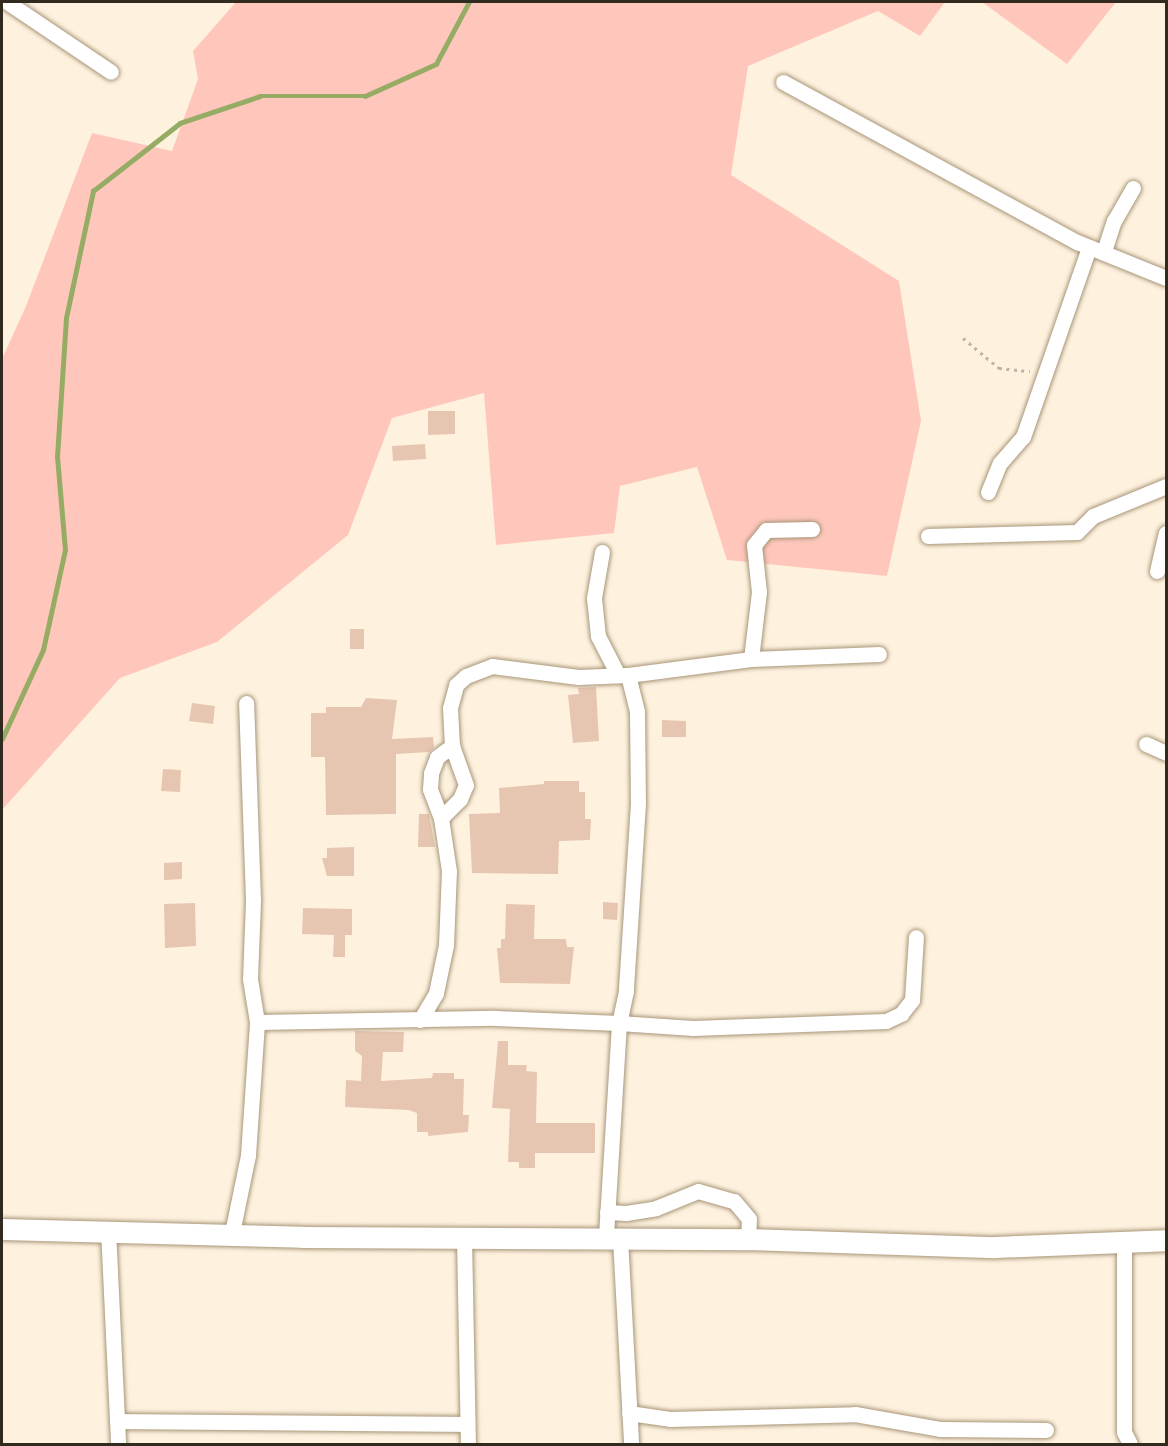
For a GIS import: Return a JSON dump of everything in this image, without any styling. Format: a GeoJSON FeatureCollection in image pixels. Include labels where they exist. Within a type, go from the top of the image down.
{"type":"FeatureCollection","features":[{"type":"Feature","properties":{"kind":"street"},"geometry":{"type":"LineString","coordinates":[[8,2],[111,72]]}},
{"type":"Feature","properties":{"kind":"street"},"geometry":{"type":"LineString","coordinates":[[783,82],[1097,249],[1167,278]]}},
{"type":"Feature","properties":{"kind":"street"},"geometry":{"type":"LineString","coordinates":[[988,492],[1000,463],[1023,437],[1047,370],[1097,249],[1133,188]]}},
{"type":"Feature","properties":{"kind":"street"},"geometry":{"type":"LineString","coordinates":[[928,536],[1077,532],[1100,513],[1167,486]]}},
{"type":"Feature","properties":{"kind":"street"},"geometry":{"type":"LineString","coordinates":[[751,659],[759,592],[754,545],[766,530],[812,529]]}},
{"type":"Feature","properties":{"kind":"street"},"geometry":{"type":"LineString","coordinates":[[1157,571],[1167,533]]}},
{"type":"Feature","properties":{"kind":"street"},"geometry":{"type":"LineString","coordinates":[[602,552],[594,598],[598,636],[623,675],[637,712],[638,803],[626,991],[619,1023],[607,1212],[613,1238],[631,1444]]}},
{"type":"Feature","properties":{"kind":"street"},"geometry":{"type":"LineString","coordinates":[[441,818],[460,799],[466,786],[452,746],[450,708],[456,685],[466,676],[492,666],[578,677],[623,675],[751,659],[879,654]]}},
{"type":"Feature","properties":{"kind":"street"},"geometry":{"type":"LineString","coordinates":[[232,1233],[248,1155],[257,1022],[250,979],[253,900],[246,703]]}},
{"type":"Feature","properties":{"kind":"street"},"geometry":{"type":"LineString","coordinates":[[1146,744],[1167,753]]}},
{"type":"Feature","properties":{"kind":"street"},"geometry":{"type":"LineString","coordinates":[[420,1020],[436,993],[446,945],[448,881],[441,818],[430,789],[431,773],[437,757],[452,746]]}},
{"type":"Feature","properties":{"kind":"street"},"geometry":{"type":"LineString","coordinates":[[257,1022],[443,1020],[619,1023],[693,1028],[886,1021],[901,1014],[912,1000],[916,937]]}},
{"type":"Feature","properties":{"kind":"street"},"geometry":{"type":"LineString","coordinates":[[436,993],[443,1020]]}},
{"type":"Feature","properties":{"kind":"street"},"geometry":{"type":"LineString","coordinates":[[607,1212],[626,1213],[656,1208],[698,1191],[735,1201],[748,1219],[748,1239]]}},
{"type":"Feature","properties":{"kind":"street"},"geometry":{"type":"LineString","coordinates":[[2,1229],[108,1229],[464,1238],[748,1239],[995,1247],[1167,1240]]}},
{"type":"Feature","properties":{"kind":"street"},"geometry":{"type":"LineString","coordinates":[[108,1229],[118,1444]]}},
{"type":"Feature","properties":{"kind":"street"},"geometry":{"type":"LineString","coordinates":[[464,1238],[468,1444]]}},
{"type":"Feature","properties":{"kind":"street"},"geometry":{"type":"LineString","coordinates":[[1124,1243],[1124,1432],[1131,1444]]}},
{"type":"Feature","properties":{"kind":"street"},"geometry":{"type":"LineString","coordinates":[[629,1413],[670,1419],[855,1414],[940,1429],[1046,1430]]}},
{"type":"Feature","properties":{"kind":"street"},"geometry":{"type":"LineString","coordinates":[[117,1421],[467,1424]]}},
{"type":"Feature","properties":{"kind":"path"},"geometry":{"type":"LineString","coordinates":[[963,338],[999,368],[1009,371],[1047,370]]}},
{"type":"Feature","properties":{"kind":"shaded area"},"geometry":{"type":"Polygon","coordinates":[[[236,2],[945,2],[920,36],[878,11],[748,66],[731,175],[899,281],[921,421],[887,576],[727,560],[697,467],[620,486],[614,533],[496,545],[484,393],[392,418],[348,535],[217,642],[120,678],[2,810],[2,359],[26,306],[92,133],[172,151],[198,79],[193,51],[236,2]]]}},
{"type":"Feature","properties":{"kind":"shaded area"},"geometry":{"type":"Polygon","coordinates":[[[982,2],[1116,2],[1067,64],[982,2]]]}},
{"type":"Feature","properties":{"kind":"building"},"geometry":{"type":"Polygon","coordinates":[[[428,411],[455,411],[455,434],[428,435],[428,411]]]}},
{"type":"Feature","properties":{"kind":"building"},"geometry":{"type":"Polygon","coordinates":[[[425,444],[426,459],[393,461],[392,446],[425,444]]]}},
{"type":"Feature","properties":{"kind":"building"},"geometry":{"type":"Polygon","coordinates":[[[350,629],[364,629],[364,649],[350,649],[350,629]]]}},
{"type":"Feature","properties":{"kind":"building"},"geometry":{"type":"Polygon","coordinates":[[[596,687],[599,741],[573,743],[568,695],[579,694],[578,688],[596,687]]]}},
{"type":"Feature","properties":{"kind":"building"},"geometry":{"type":"Polygon","coordinates":[[[366,698],[397,700],[392,739],[433,737],[434,747],[429,752],[396,754],[396,814],[326,815],[325,757],[311,757],[311,713],[326,713],[326,707],[361,707],[366,698]]]}},
{"type":"Feature","properties":{"kind":"building"},"geometry":{"type":"Polygon","coordinates":[[[192,703],[215,706],[213,724],[189,721],[192,703]]]}},
{"type":"Feature","properties":{"kind":"building"},"geometry":{"type":"Polygon","coordinates":[[[662,720],[686,721],[686,737],[662,737],[662,720]]]}},
{"type":"Feature","properties":{"kind":"building"},"geometry":{"type":"Polygon","coordinates":[[[163,769],[181,770],[180,792],[161,791],[163,769]]]}},
{"type":"Feature","properties":{"kind":"building"},"geometry":{"type":"Polygon","coordinates":[[[544,781],[579,781],[579,792],[585,792],[585,819],[591,819],[590,840],[559,841],[558,874],[472,873],[469,814],[500,813],[499,788],[544,784],[544,781]]]}},
{"type":"Feature","properties":{"kind":"building"},"geometry":{"type":"Polygon","coordinates":[[[419,814],[429,814],[435,847],[418,847],[419,814]]]}},
{"type":"Feature","properties":{"kind":"building"},"geometry":{"type":"Polygon","coordinates":[[[354,847],[354,876],[327,876],[322,858],[327,858],[327,848],[354,847]]]}},
{"type":"Feature","properties":{"kind":"building"},"geometry":{"type":"Polygon","coordinates":[[[182,862],[182,879],[164,880],[164,863],[182,862]]]}},
{"type":"Feature","properties":{"kind":"building"},"geometry":{"type":"Polygon","coordinates":[[[603,902],[618,903],[617,920],[603,919],[603,902]]]}},
{"type":"Feature","properties":{"kind":"building"},"geometry":{"type":"Polygon","coordinates":[[[195,903],[196,946],[165,948],[164,904],[195,903]]]}},
{"type":"Feature","properties":{"kind":"building"},"geometry":{"type":"Polygon","coordinates":[[[506,904],[535,905],[534,939],[566,939],[567,947],[574,947],[570,984],[500,983],[497,948],[501,948],[501,939],[505,939],[506,904]]]}},
{"type":"Feature","properties":{"kind":"building"},"geometry":{"type":"Polygon","coordinates":[[[303,908],[352,909],[352,935],[345,935],[345,957],[333,957],[334,935],[302,934],[303,908]]]}},
{"type":"Feature","properties":{"kind":"building"},"geometry":{"type":"Polygon","coordinates":[[[355,1031],[404,1032],[403,1052],[383,1052],[381,1081],[432,1078],[433,1073],[454,1073],[454,1079],[464,1079],[463,1115],[469,1115],[468,1132],[428,1136],[428,1132],[417,1132],[417,1113],[408,1110],[345,1107],[346,1080],[361,1081],[362,1056],[355,1051],[355,1031]]]}},
{"type":"Feature","properties":{"kind":"building"},"geometry":{"type":"Polygon","coordinates":[[[498,1041],[508,1041],[508,1065],[527,1065],[526,1071],[537,1072],[536,1123],[595,1123],[595,1153],[535,1153],[535,1168],[519,1168],[519,1162],[508,1162],[510,1109],[492,1108],[498,1041]]]}},
{"type":"Feature","properties":{"kind":"waterway"},"geometry":{"type":"LineString","coordinates":[[2,739],[43,650],[65,550],[57,457],[66,318],[93,191],[180,123],[260,96],[365,96],[436,64],[469,2]]}}]}
